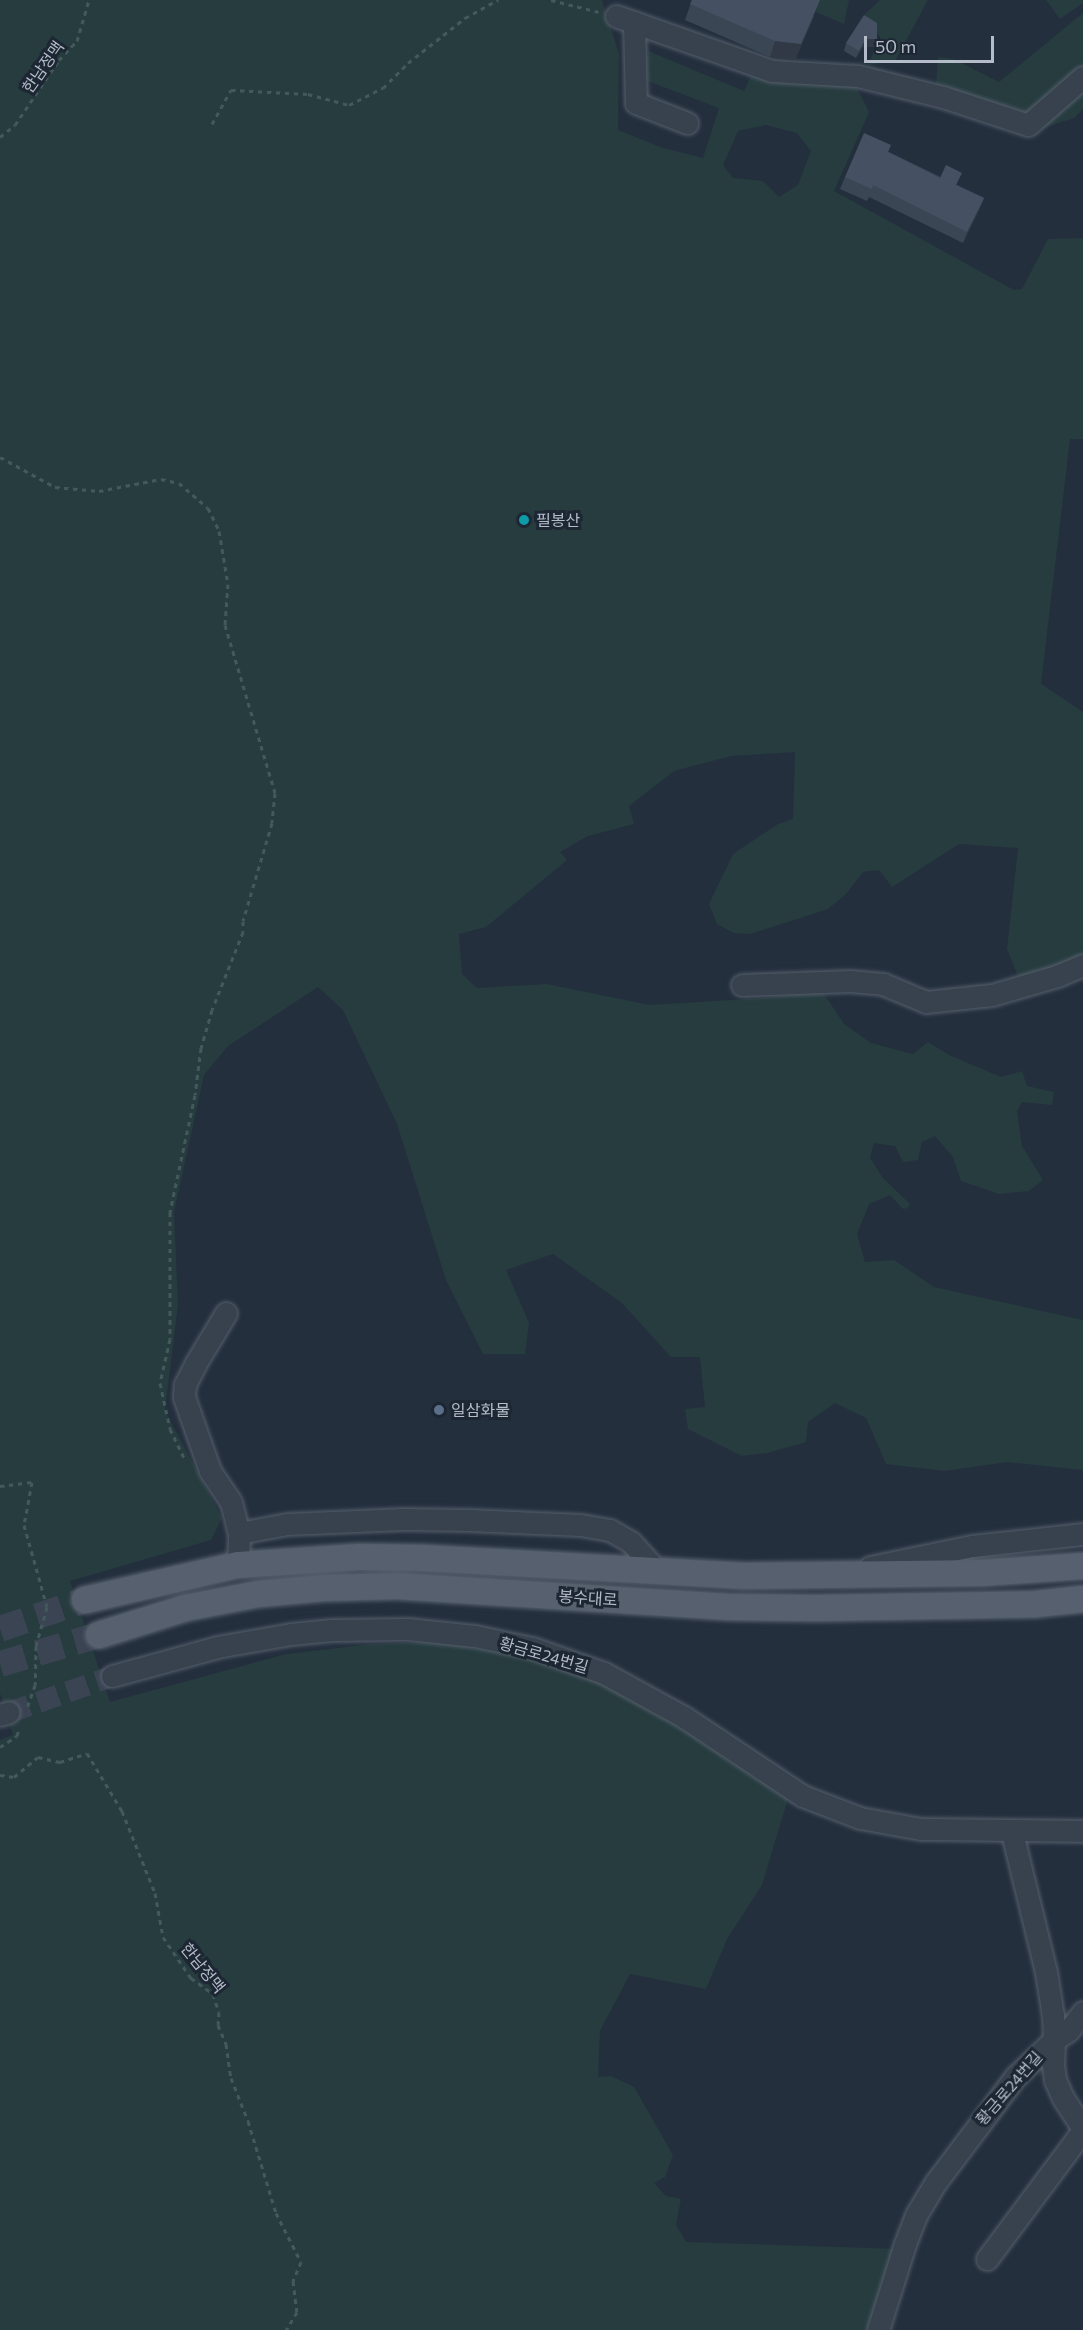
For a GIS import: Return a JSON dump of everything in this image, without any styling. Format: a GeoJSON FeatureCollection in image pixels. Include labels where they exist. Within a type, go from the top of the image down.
{"type":"FeatureCollection","features":[{"type":"Feature","properties":{"kind":"main road","name":"봉수대로"},"geometry":{"type":"LineString","coordinates":[[85,1600],[238,1565],[359,1557],[422,1558],[744,1576],[982,1573],[1083,1566]]}},
{"type":"Feature","properties":{"kind":"main road","name":"봉수대로"},"geometry":{"type":"LineString","coordinates":[[99,1635],[185,1608],[258,1594],[323,1588],[397,1586],[783,1608],[1036,1604],[1083,1599]]}},
{"type":"Feature","properties":{"kind":"street"},"geometry":{"type":"LineString","coordinates":[[687,123],[636,103],[625,19],[772,71],[858,76],[943,97],[1028,125],[1083,77]]}},
{"type":"Feature","properties":{"kind":"street"},"geometry":{"type":"LineString","coordinates":[[742,985],[850,981],[883,984],[926,1002],[992,995],[1057,976],[1083,965]]}},
{"type":"Feature","properties":{"kind":"street"},"geometry":{"type":"LineString","coordinates":[[226,1313],[196,1363],[185,1385],[184,1397],[210,1471],[231,1502],[239,1533],[238,1565]]}},
{"type":"Feature","properties":{"kind":"street"},"geometry":{"type":"LineString","coordinates":[[239,1533],[287,1524],[403,1519],[581,1525],[610,1530],[631,1542],[657,1571]]}},
{"type":"Feature","properties":{"kind":"street"},"geometry":{"type":"LineString","coordinates":[[830,1576],[972,1546],[1083,1534]]}},
{"type":"Feature","properties":{"kind":"street","name":"황금로24번길"},"geometry":{"type":"LineString","coordinates":[[112,1676],[217,1647],[291,1634],[332,1630],[398,1629],[475,1636],[532,1648],[604,1672],[684,1717],[803,1796],[839,1812],[894,1826],[1012,1832],[1083,1831]]}},
{"type":"Feature","properties":{"kind":"street","name":"황금로24번길"},"geometry":{"type":"LineString","coordinates":[[878,2330],[904,2244],[916,2215],[936,2182],[1016,2076],[1054,2040],[1053,2016],[1046,1972],[1012,1832]]}},
{"type":"Feature","properties":{"kind":"street"},"geometry":{"type":"LineString","coordinates":[[987,2259],[1083,2130],[1063,2098],[1055,2080],[1054,2040],[1068,2030],[1083,2012]]}},
{"type":"Feature","properties":{"kind":"path","name":"한남정맥"},"geometry":{"type":"LineString","coordinates":[[0,137],[15,125],[59,60],[76,41],[89,0]]}},
{"type":"Feature","properties":{"kind":"path"},"geometry":{"type":"LineString","coordinates":[[212,124],[231,90],[308,94],[349,105],[383,88],[408,63],[465,18],[498,0]]}},
{"type":"Feature","properties":{"kind":"path"},"geometry":{"type":"LineString","coordinates":[[551,0],[625,19]]}},
{"type":"Feature","properties":{"kind":"path"},"geometry":{"type":"LineString","coordinates":[[0,457],[55,487],[99,491],[160,479],[179,483],[207,508],[219,531],[228,584],[225,625],[275,793],[272,824],[243,921],[243,932],[212,1010],[201,1048],[195,1095],[170,1212],[170,1339],[160,1383],[170,1429],[184,1460]]}},
{"type":"Feature","properties":{"kind":"path"},"geometry":{"type":"LineString","coordinates":[[0,1486],[32,1482],[24,1525],[47,1607],[36,1646],[35,1685],[13,1717],[17,1736],[0,1747]]}},
{"type":"Feature","properties":{"kind":"path","name":"한남정맥"},"geometry":{"type":"LineString","coordinates":[[0,1775],[15,1777],[38,1757],[60,1762],[87,1753],[122,1811],[155,1893],[163,1937],[191,1978],[213,1994],[219,2012],[218,2025],[226,2044],[231,2078],[248,2121],[276,2213],[301,2262],[293,2281],[297,2312],[286,2330]]}},
{"type":"Feature","properties":{"kind":"green space"},"geometry":{"type":"Polygon","coordinates":[[[0,0],[602,0],[619,54],[618,130],[663,148],[703,158],[719,108],[645,80],[648,51],[744,91],[751,76],[855,84],[869,112],[834,191],[1014,290],[1022,289],[1048,239],[1083,238],[1083,439],[1070,439],[1041,684],[1083,712],[1083,958],[1019,979],[1007,949],[1018,848],[959,844],[892,887],[879,870],[863,872],[846,894],[828,909],[750,934],[734,933],[717,924],[709,904],[733,854],[778,824],[793,819],[795,752],[731,756],[674,771],[629,806],[634,824],[588,836],[560,852],[567,860],[486,927],[459,934],[462,974],[477,988],[547,984],[649,1005],[764,998],[822,991],[844,1024],[871,1043],[913,1054],[928,1042],[949,1055],[1001,1077],[1022,1071],[1027,1086],[1054,1092],[1052,1105],[1022,1102],[1017,1111],[1022,1146],[1043,1180],[1029,1191],[999,1194],[961,1181],[953,1157],[935,1136],[922,1142],[918,1160],[903,1162],[895,1146],[874,1143],[870,1158],[883,1178],[910,1204],[908,1208],[903,1209],[890,1195],[869,1204],[857,1234],[865,1262],[894,1260],[934,1287],[1083,1320],[1083,1470],[1007,1462],[945,1471],[886,1464],[866,1418],[835,1403],[808,1422],[806,1442],[767,1453],[742,1456],[688,1429],[685,1409],[705,1407],[700,1357],[671,1357],[622,1303],[553,1254],[506,1270],[529,1323],[525,1354],[483,1354],[446,1280],[397,1124],[343,1010],[318,987],[228,1046],[204,1075],[174,1212],[178,1304],[165,1411],[222,1518],[211,1540],[70,1581],[110,1702],[286,1654],[371,1644],[435,1642],[513,1653],[594,1679],[664,1714],[790,1792],[762,1885],[727,1939],[706,1989],[630,1974],[600,2031],[598,2077],[611,2076],[634,2087],[673,2155],[665,2177],[654,2183],[666,2196],[681,2199],[676,2225],[686,2242],[899,2249],[869,2330],[0,2330],[0,1740],[13,1735],[0,1693],[0,0]],[[766,125],[738,131],[723,165],[733,178],[763,181],[779,197],[798,185],[811,151],[797,133],[766,125]]]}},
{"type":"Feature","properties":{"kind":"green space"},"geometry":{"type":"Polygon","coordinates":[[[788,0],[849,0],[844,24],[788,0]]]}},
{"type":"Feature","properties":{"kind":"green space"},"geometry":{"type":"Polygon","coordinates":[[[880,0],[928,0],[895,61],[868,65],[880,37],[864,15],[880,0]]]}},
{"type":"Feature","properties":{"kind":"green space"},"geometry":{"type":"Polygon","coordinates":[[[1046,0],[1083,0],[1083,3],[1060,19],[1046,0]]]}},
{"type":"Feature","properties":{"kind":"green space"},"geometry":{"type":"Polygon","coordinates":[[[1083,13],[1083,109],[1074,118],[1043,128],[936,86],[938,57],[953,59],[999,82],[1083,13]]]}},
{"type":"Feature","properties":{"kind":"building"},"geometry":{"type":"Polygon","coordinates":[[[692,0],[820,0],[801,44],[775,41],[690,4],[692,0]]]}},
{"type":"Feature","properties":{"kind":"building"},"geometry":{"type":"Polygon","coordinates":[[[864,15],[877,23],[877,39],[866,39],[859,51],[846,43],[864,15]]]}},
{"type":"Feature","properties":{"kind":"building"},"geometry":{"type":"Polygon","coordinates":[[[864,133],[891,145],[888,152],[940,178],[946,165],[962,173],[956,185],[984,198],[967,232],[873,185],[872,189],[845,177],[864,133]]]}},
{"type":"Feature","properties":{"kind":"tunnel"},"geometry":{"type":"LineString","coordinates":[[0,1629],[85,1600]]}},
{"type":"Feature","properties":{"kind":"tunnel"},"geometry":{"type":"LineString","coordinates":[[0,1664],[99,1635]]}},
{"type":"Feature","properties":{"kind":"tunnel"},"geometry":{"type":"LineString","coordinates":[[9,1712],[112,1676]]}},
{"type":"Feature","properties":{"kind":"place","name":"필봉산"},"geometry":{"type":"Point","coordinates":[524,520]}},
{"type":"Feature","properties":{"kind":"place","name":"일삼화물"},"geometry":{"type":"Point","coordinates":[439,1410]}}]}
